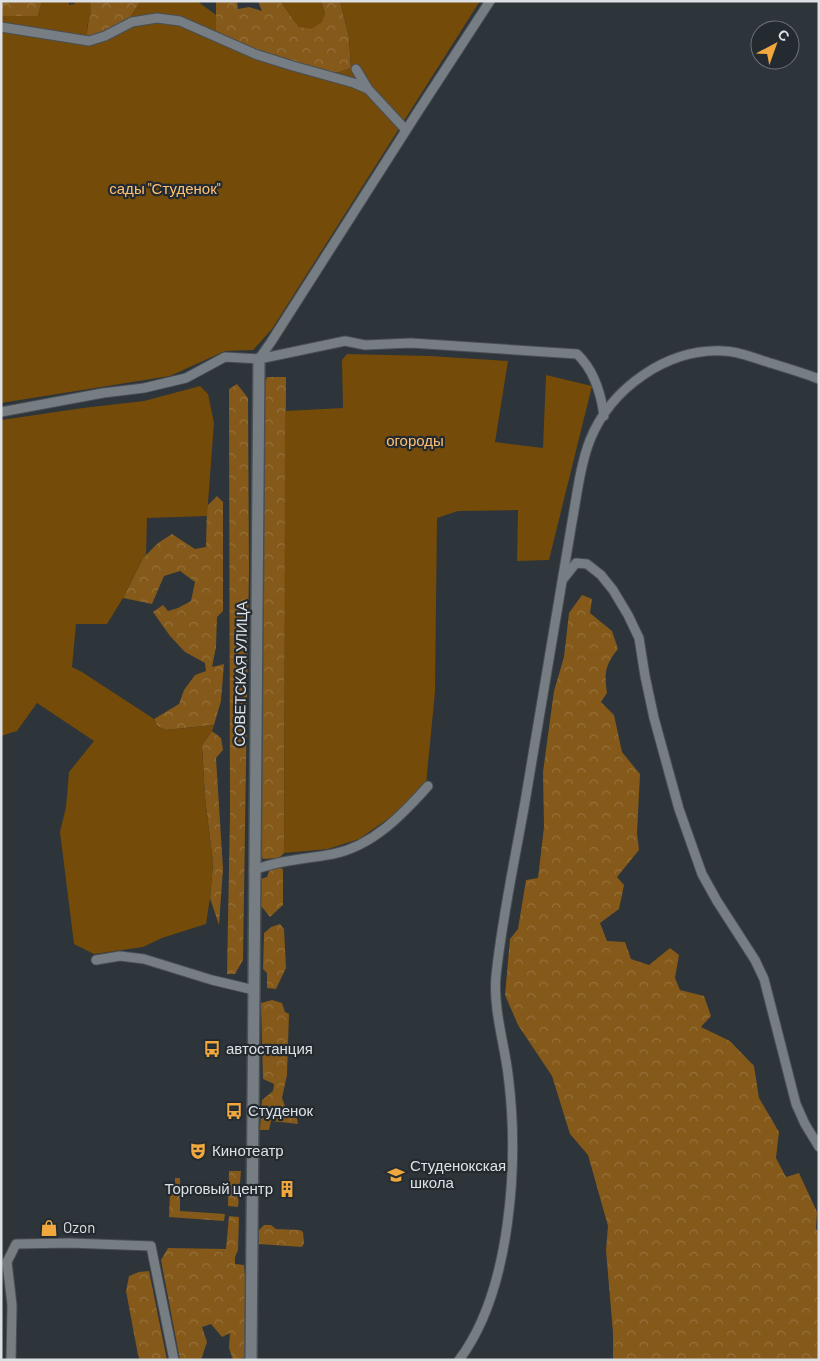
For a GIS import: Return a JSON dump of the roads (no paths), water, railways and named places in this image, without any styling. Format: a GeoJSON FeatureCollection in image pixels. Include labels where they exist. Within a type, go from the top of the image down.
{"type":"FeatureCollection","features":[{"type":"Feature","properties":{"kind":"street"},"geometry":{"type":"LineString","coordinates":[[259,359],[490,1]]}},
{"type":"Feature","properties":{"kind":"street"},"geometry":{"type":"LineString","coordinates":[[1,28],[89,42],[132,22],[157,18],[180,21],[255,54],[354,83],[368,89]]}},
{"type":"Feature","properties":{"kind":"street"},"geometry":{"type":"LineString","coordinates":[[356,69],[368,89],[406,130]]}},
{"type":"Feature","properties":{"kind":"street"},"geometry":{"type":"LineString","coordinates":[[1,412],[103,393],[144,388],[186,378],[225,357],[259,359],[346,341],[365,345],[411,343],[577,354],[586,362],[602,396],[604,416]]}},
{"type":"Feature","properties":{"kind":"street"},"geometry":{"type":"LineString","coordinates":[[459,1360],[474,1337],[485,1314],[502,1257],[512,1172],[512,1121],[508,1074],[497,1008],[496,978],[562,580],[582,470],[590,440],[612,404],[629,386],[648,372],[672,359],[689,353],[726,351],[819,379]]}},
{"type":"Feature","properties":{"kind":"street","name":"СОВЕТСКАЯ УЛИЦА"},"geometry":{"type":"LineString","coordinates":[[251,1357],[259,359]]}},
{"type":"Feature","properties":{"kind":"street"},"geometry":{"type":"LineString","coordinates":[[562,580],[576,562],[587,564],[601,575],[614,590],[639,638],[644,676],[654,718],[687,832],[702,874],[716,900],[755,960],[764,979],[796,1104],[819,1147]]}},
{"type":"Feature","properties":{"kind":"street"},"geometry":{"type":"LineString","coordinates":[[254,870],[296,858],[335,854],[364,842],[384,830],[428,786]]}},
{"type":"Feature","properties":{"kind":"street"},"geometry":{"type":"LineString","coordinates":[[96,960],[120,956],[144,959],[212,980],[254,990]]}},
{"type":"Feature","properties":{"kind":"street"},"geometry":{"type":"LineString","coordinates":[[11,1360],[12,1305],[7,1262],[16,1244],[70,1243],[151,1246],[174,1360]]}},
{"type":"Feature","properties":{"kind":"place","name":"автостанция"},"geometry":{"type":"Point","coordinates":[212,1049]}},
{"type":"Feature","properties":{"kind":"place","name":"Студенок"},"geometry":{"type":"Point","coordinates":[234,1111]}},
{"type":"Feature","properties":{"kind":"place","name":"Кинотеатр"},"geometry":{"type":"Point","coordinates":[198,1151]}},
{"type":"Feature","properties":{"kind":"place","name":"Студенокская школа"},"geometry":{"type":"Point","coordinates":[396,1175]}},
{"type":"Feature","properties":{"kind":"place","name":"Торговый центр"},"geometry":{"type":"Point","coordinates":[287,1189]}},
{"type":"Feature","properties":{"kind":"place","name":"Ozon"},"geometry":{"type":"Point","coordinates":[49,1228]}},
{"type":"Feature","properties":{"kind":"park label","name":"сады \"Студенок\""},"geometry":{"type":"Point","coordinates":[165,189]}},
{"type":"Feature","properties":{"kind":"park label","name":"огороды"},"geometry":{"type":"Point","coordinates":[415,441]}}]}
